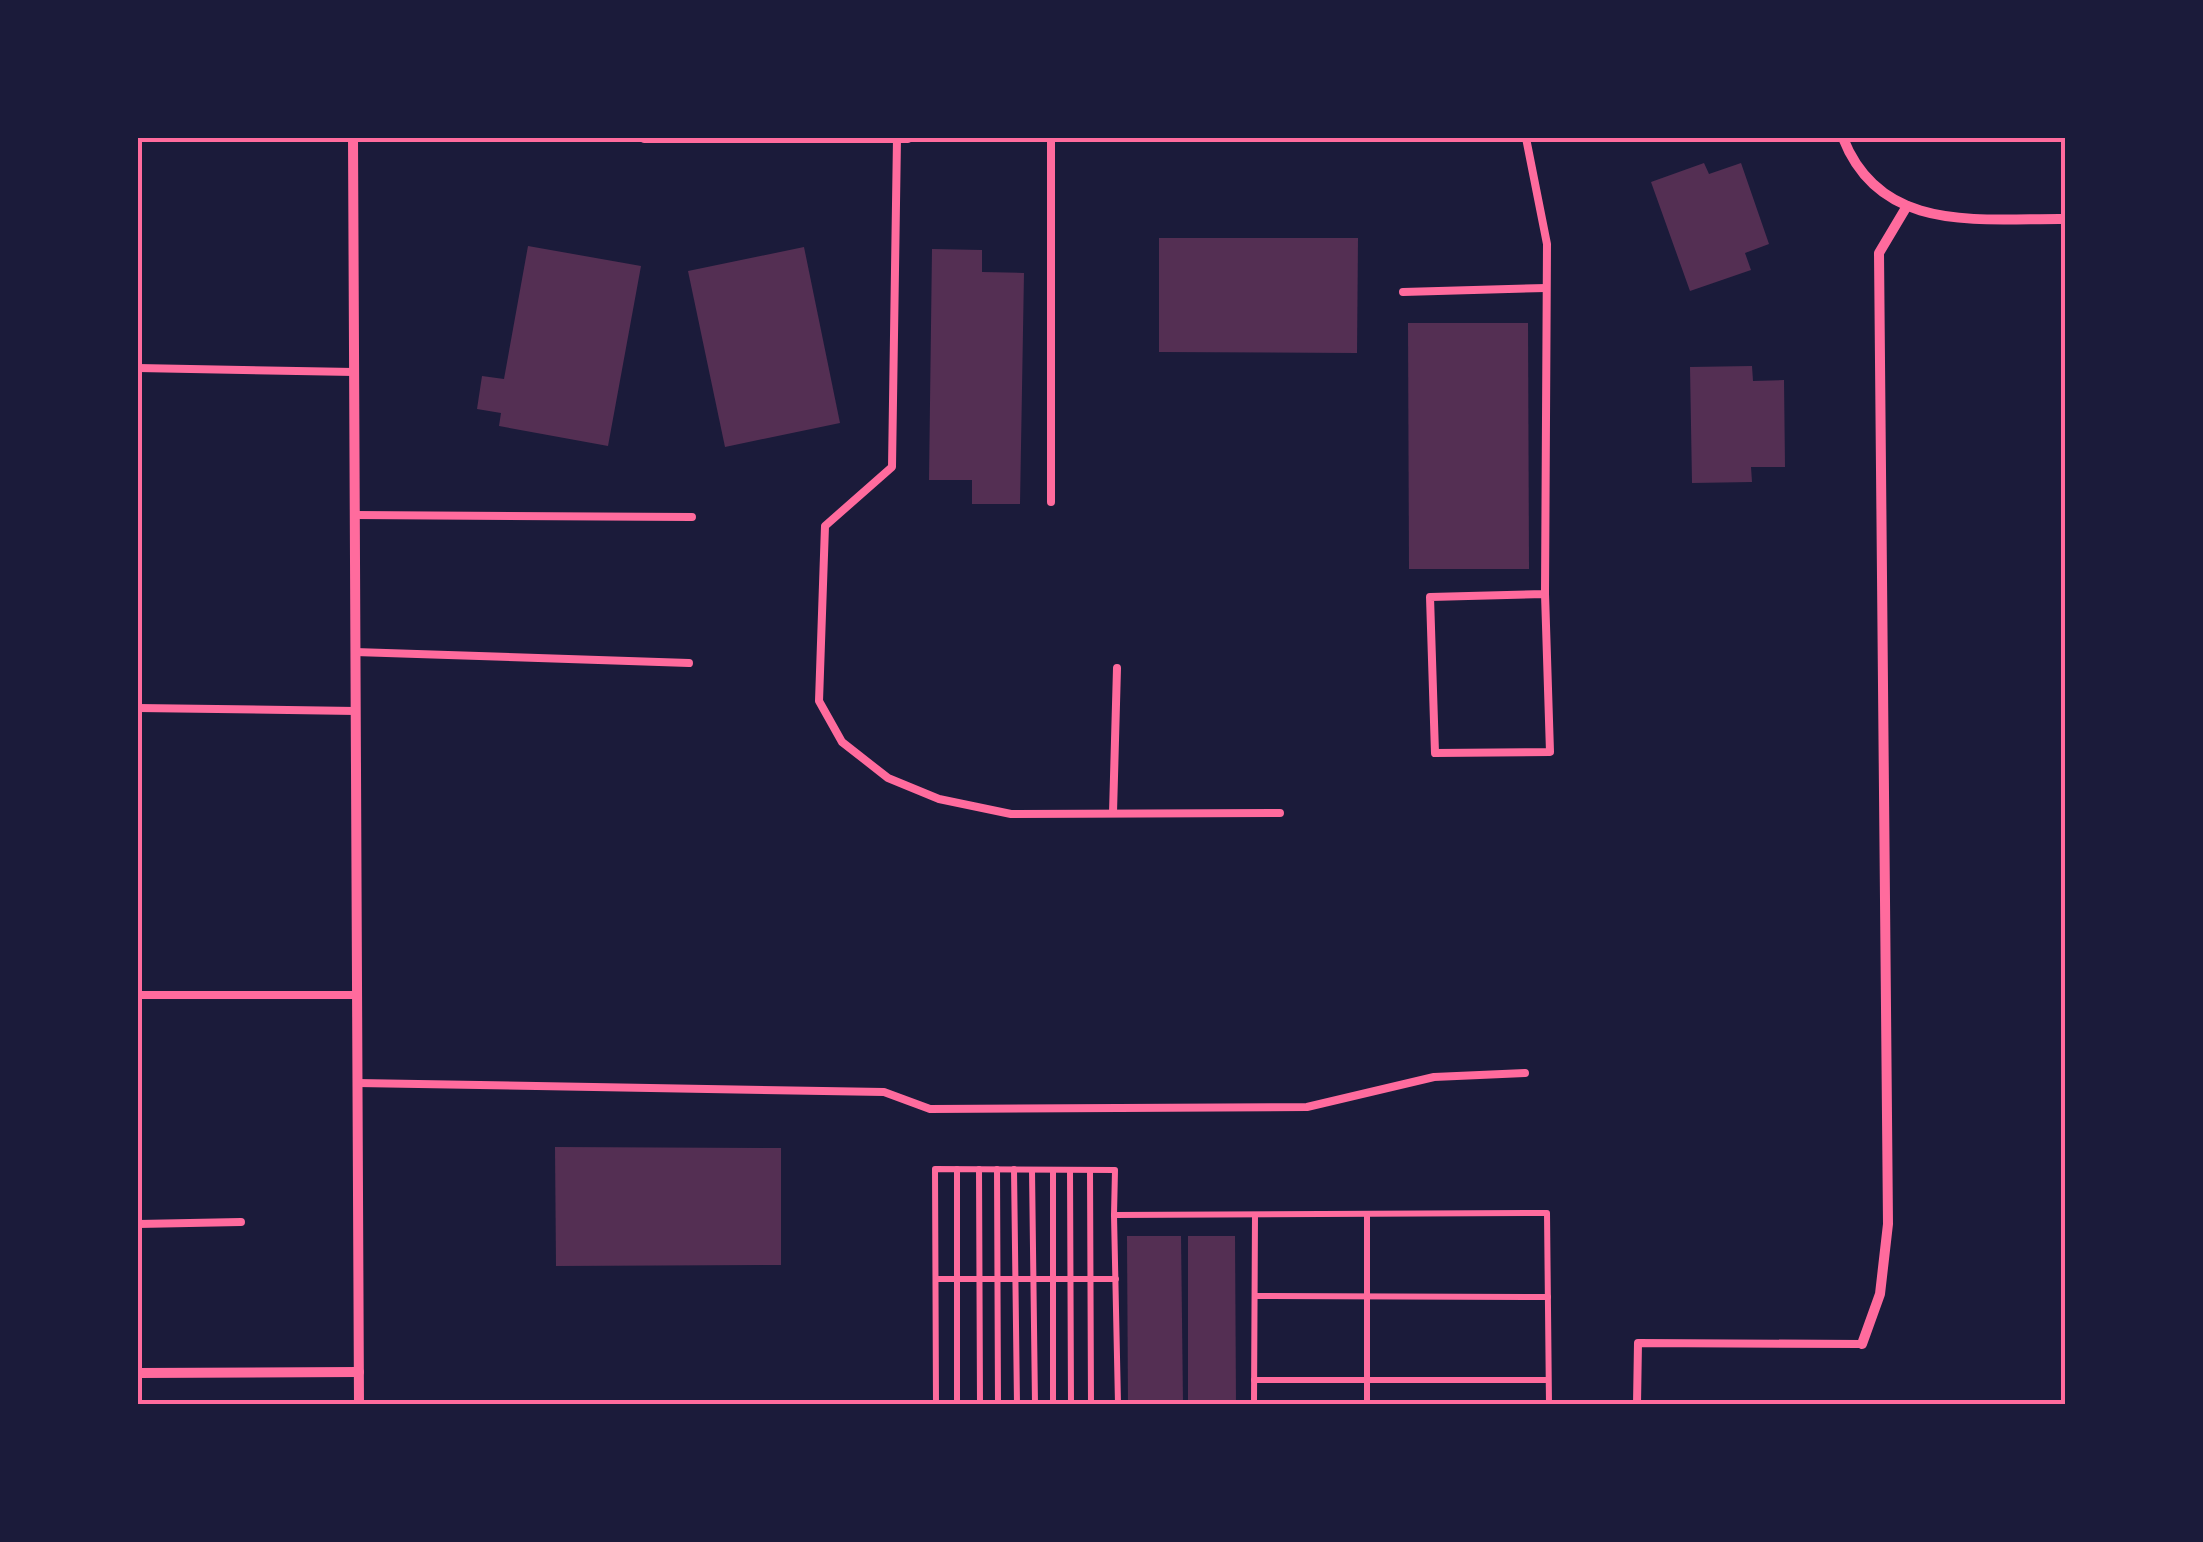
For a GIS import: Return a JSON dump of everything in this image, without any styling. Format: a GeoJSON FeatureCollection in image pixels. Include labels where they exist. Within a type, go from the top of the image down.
{"type":"FeatureCollection","features":[{"type":"Feature","properties":{"kind":"street"},"geometry":{"type":"LineString","coordinates":[[353,138],[359,1404]]}},
{"type":"Feature","properties":{"kind":"street"},"geometry":{"type":"LineString","coordinates":[[644,138],[908,138]]}},
{"type":"Feature","properties":{"kind":"street"},"geometry":{"type":"LineString","coordinates":[[1843,138],[1883,196],[1932,217],[2066,219]]}},
{"type":"Feature","properties":{"kind":"street"},"geometry":{"type":"LineString","coordinates":[[1862,1344],[1880,1294],[1888,1224],[1880,253],[1907,206]]}},
{"type":"Feature","properties":{"kind":"street"},"geometry":{"type":"LineString","coordinates":[[138,1373],[359,1372]]}},
{"type":"Feature","properties":{"kind":"lane"},"geometry":{"type":"LineString","coordinates":[[898,138],[892,466],[824,526],[818,701],[842,742],[888,778],[939,799],[1011,814],[1280,813]]}},
{"type":"Feature","properties":{"kind":"lane"},"geometry":{"type":"LineString","coordinates":[[1051,138],[1051,502]]}},
{"type":"Feature","properties":{"kind":"lane"},"geometry":{"type":"LineString","coordinates":[[1526,138],[1547,244],[1545,594],[1550,752],[1436,753],[1430,597],[1545,594]]}},
{"type":"Feature","properties":{"kind":"lane"},"geometry":{"type":"LineString","coordinates":[[1402,292],[1546,288]]}},
{"type":"Feature","properties":{"kind":"lane"},"geometry":{"type":"LineString","coordinates":[[138,368],[354,372]]}},
{"type":"Feature","properties":{"kind":"lane"},"geometry":{"type":"LineString","coordinates":[[355,515],[692,517]]}},
{"type":"Feature","properties":{"kind":"lane"},"geometry":{"type":"LineString","coordinates":[[355,652],[688,663]]}},
{"type":"Feature","properties":{"kind":"lane"},"geometry":{"type":"LineString","coordinates":[[1113,813],[1118,668]]}},
{"type":"Feature","properties":{"kind":"lane"},"geometry":{"type":"LineString","coordinates":[[138,708],[356,712]]}},
{"type":"Feature","properties":{"kind":"lane"},"geometry":{"type":"LineString","coordinates":[[138,995],[357,995]]}},
{"type":"Feature","properties":{"kind":"lane"},"geometry":{"type":"LineString","coordinates":[[358,1083],[884,1092],[930,1109],[1307,1107],[1434,1077],[1525,1073]]}},
{"type":"Feature","properties":{"kind":"lane"},"geometry":{"type":"LineString","coordinates":[[138,1224],[240,1222]]}},
{"type":"Feature","properties":{"kind":"lane"},"geometry":{"type":"LineString","coordinates":[[1637,1404],[1638,1343],[1862,1344]]}},
{"type":"Feature","properties":{"kind":"path"},"geometry":{"type":"LineString","coordinates":[[936,1404],[935,1169],[1116,1170],[1118,1404]]}},
{"type":"Feature","properties":{"kind":"path"},"geometry":{"type":"LineString","coordinates":[[956,1169],[958,1404]]}},
{"type":"Feature","properties":{"kind":"path"},"geometry":{"type":"LineString","coordinates":[[979,1169],[980,1404]]}},
{"type":"Feature","properties":{"kind":"path"},"geometry":{"type":"LineString","coordinates":[[996,1169],[998,1404]]}},
{"type":"Feature","properties":{"kind":"path"},"geometry":{"type":"LineString","coordinates":[[1014,1169],[1016,1404]]}},
{"type":"Feature","properties":{"kind":"path"},"geometry":{"type":"LineString","coordinates":[[1032,1170],[1036,1404]]}},
{"type":"Feature","properties":{"kind":"path"},"geometry":{"type":"LineString","coordinates":[[1053,1170],[1053,1404]]}},
{"type":"Feature","properties":{"kind":"path"},"geometry":{"type":"LineString","coordinates":[[1070,1170],[1072,1404]]}},
{"type":"Feature","properties":{"kind":"path"},"geometry":{"type":"LineString","coordinates":[[1090,1170],[1090,1404]]}},
{"type":"Feature","properties":{"kind":"path"},"geometry":{"type":"LineString","coordinates":[[1114,1216],[1547,1213],[1549,1404]]}},
{"type":"Feature","properties":{"kind":"path"},"geometry":{"type":"LineString","coordinates":[[1366,1404],[1367,1214]]}},
{"type":"Feature","properties":{"kind":"path"},"geometry":{"type":"LineString","coordinates":[[1254,1404],[1255,1215]]}},
{"type":"Feature","properties":{"kind":"path"},"geometry":{"type":"LineString","coordinates":[[936,1278],[1116,1278]]}},
{"type":"Feature","properties":{"kind":"path"},"geometry":{"type":"LineString","coordinates":[[1255,1296],[1548,1297]]}},
{"type":"Feature","properties":{"kind":"path"},"geometry":{"type":"LineString","coordinates":[[1254,1380],[1549,1380]]}},
{"type":"Feature","properties":{"kind":"building"},"geometry":{"type":"Polygon","coordinates":[[[1704,163],[1709,174],[1741,163],[1769,244],[1745,253],[1751,270],[1690,291],[1651,182],[1704,163]]]}},
{"type":"Feature","properties":{"kind":"building"},"geometry":{"type":"Polygon","coordinates":[[[1159,238],[1358,238],[1357,353],[1159,352],[1159,238]]]}},
{"type":"Feature","properties":{"kind":"building"},"geometry":{"type":"Polygon","coordinates":[[[528,246],[641,266],[608,446],[499,426],[501,413],[477,409],[482,376],[504,379],[528,246]]]}},
{"type":"Feature","properties":{"kind":"building"},"geometry":{"type":"Polygon","coordinates":[[[804,247],[840,423],[725,447],[688,271],[804,247]]]}},
{"type":"Feature","properties":{"kind":"building"},"geometry":{"type":"Polygon","coordinates":[[[932,249],[982,250],[982,272],[1024,273],[1020,504],[972,504],[972,480],[929,480],[932,249]]]}},
{"type":"Feature","properties":{"kind":"building"},"geometry":{"type":"Polygon","coordinates":[[[1408,323],[1528,323],[1529,569],[1409,569],[1408,323]]]}},
{"type":"Feature","properties":{"kind":"building"},"geometry":{"type":"Polygon","coordinates":[[[1752,366],[1753,381],[1784,380],[1785,467],[1751,467],[1752,482],[1692,483],[1690,367],[1752,366]]]}},
{"type":"Feature","properties":{"kind":"building"},"geometry":{"type":"Polygon","coordinates":[[[555,1147],[781,1148],[781,1265],[556,1266],[555,1147]]]}},
{"type":"Feature","properties":{"kind":"building"},"geometry":{"type":"Polygon","coordinates":[[[1127,1236],[1181,1236],[1183,1404],[1128,1404],[1127,1236]]]}},
{"type":"Feature","properties":{"kind":"building"},"geometry":{"type":"Polygon","coordinates":[[[1188,1236],[1235,1236],[1236,1404],[1188,1404],[1188,1236]]]}}]}
